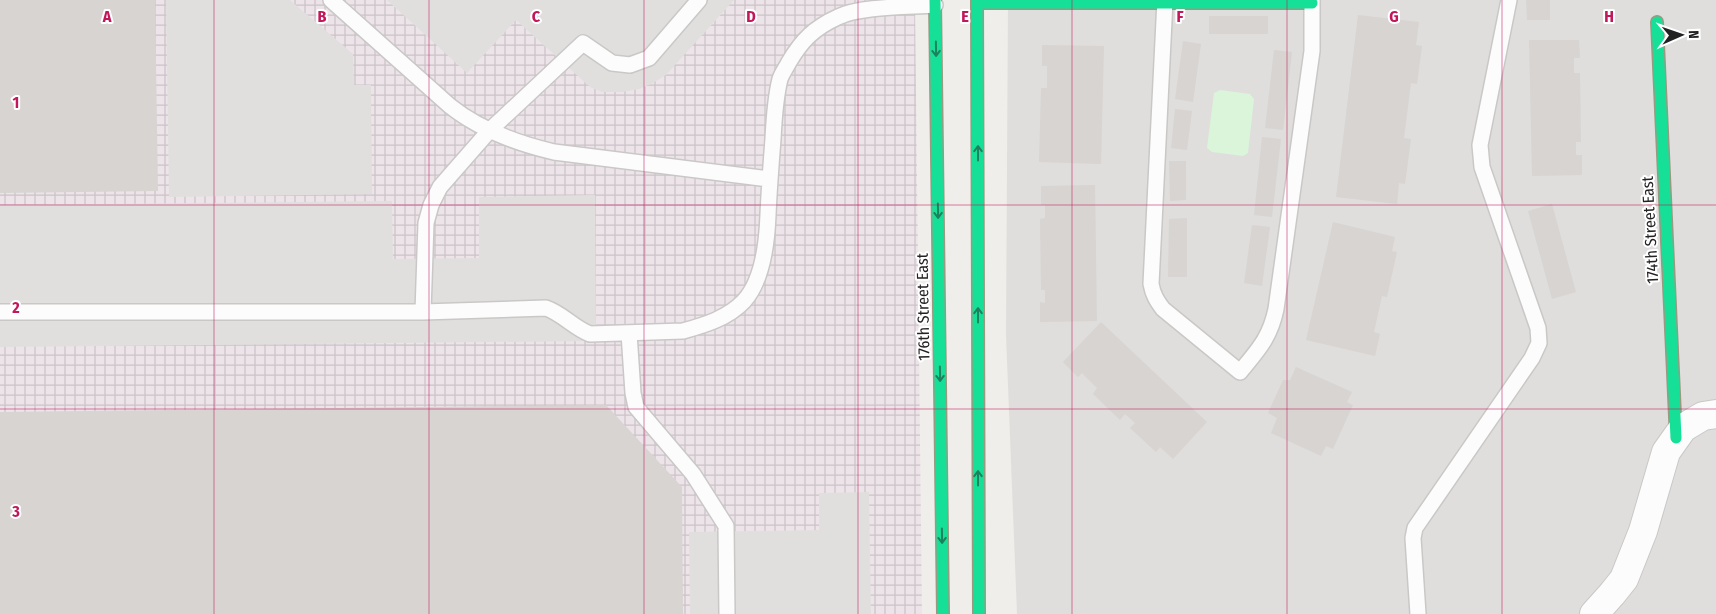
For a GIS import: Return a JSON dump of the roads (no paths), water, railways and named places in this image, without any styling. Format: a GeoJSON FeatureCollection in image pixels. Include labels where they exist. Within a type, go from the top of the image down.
{"type":"FeatureCollection","features":[{"type":"Feature","properties":{"kind":"main road"},"geometry":{"type":"LineString","coordinates":[[979,614],[977,1],[1312,1]]}},
{"type":"Feature","properties":{"kind":"main road","name":"176th Street East"},"geometry":{"type":"LineString","coordinates":[[935,2],[943,614]]}},
{"type":"Feature","properties":{"kind":"main road","name":"174th Street East"},"geometry":{"type":"LineString","coordinates":[[1657,22],[1676,438]]}},
{"type":"Feature","properties":{"kind":"street"},"geometry":{"type":"LineString","coordinates":[[1594,614],[1624,579],[1643,532],[1666,452],[1683,428],[1703,416],[1716,414]]}},
{"type":"Feature","properties":{"kind":"lane"},"geometry":{"type":"LineString","coordinates":[[330,0],[450,106],[466,119],[489,131],[523,144],[554,152],[770,179]]}},
{"type":"Feature","properties":{"kind":"lane"},"geometry":{"type":"LineString","coordinates":[[423,312],[426,223],[431,205],[440,187],[489,131],[583,43],[612,63],[630,65],[649,58],[699,0]]}},
{"type":"Feature","properties":{"kind":"lane"},"geometry":{"type":"LineString","coordinates":[[1418,614],[1413,538],[1415,528],[1532,358],[1539,343],[1538,328],[1482,167],[1480,156],[1480,145],[1509,8],[1509,0]]}},
{"type":"Feature","properties":{"kind":"lane"},"geometry":{"type":"LineString","coordinates":[[1165,1],[1152,291],[1163,309],[1240,372],[1265,341],[1273,325],[1312,51],[1312,1]]}},
{"type":"Feature","properties":{"kind":"lane"},"geometry":{"type":"LineString","coordinates":[[0,312],[423,312],[546,308],[555,311],[582,331],[590,334],[683,331],[714,322],[729,313],[744,300],[762,266],[767,240],[775,107],[781,77],[799,46],[813,31],[839,16],[860,10],[935,2]]}},
{"type":"Feature","properties":{"kind":"lane"},"geometry":{"type":"LineString","coordinates":[[629,333],[632,393],[636,407],[693,474],[726,526],[727,614]]}}]}
